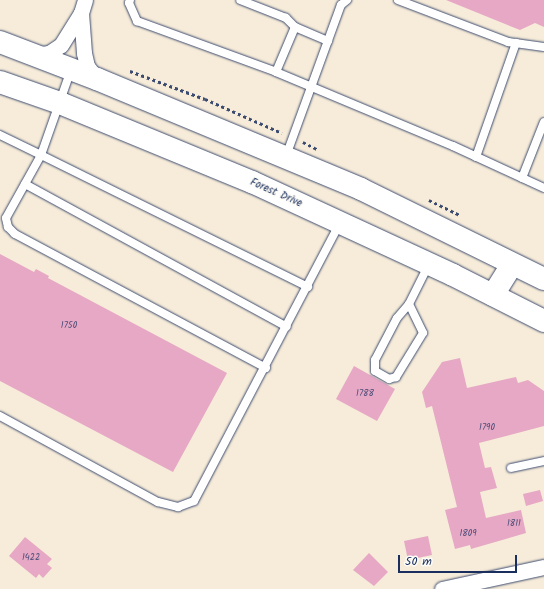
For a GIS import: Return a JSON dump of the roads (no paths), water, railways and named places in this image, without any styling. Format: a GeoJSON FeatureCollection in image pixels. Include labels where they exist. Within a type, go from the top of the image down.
{"type":"FeatureCollection","features":[{"type":"Feature","properties":{"kind":"main road"},"geometry":{"type":"LineString","coordinates":[[0,42],[97,79],[361,189],[544,279]]}},
{"type":"Feature","properties":{"kind":"main road","name":"Forest Drive"},"geometry":{"type":"LineString","coordinates":[[0,82],[60,103],[252,182],[429,264],[544,321]]}},
{"type":"Feature","properties":{"kind":"main road"},"geometry":{"type":"LineString","coordinates":[[493,295],[512,264]]}},
{"type":"Feature","properties":{"kind":"street"},"geometry":{"type":"LineString","coordinates":[[36,55],[49,53],[61,45],[83,6]]}},
{"type":"Feature","properties":{"kind":"street"},"geometry":{"type":"LineString","coordinates":[[83,6],[84,53],[87,66],[97,79]]}},
{"type":"Feature","properties":{"kind":"street"},"geometry":{"type":"LineString","coordinates":[[442,589],[544,567]]}},
{"type":"Feature","properties":{"kind":"lane"},"geometry":{"type":"LineString","coordinates":[[130,0],[129,3],[137,22],[312,86],[544,188]]}},
{"type":"Feature","properties":{"kind":"lane"},"geometry":{"type":"LineString","coordinates":[[240,0],[286,18],[295,28],[328,41]]}},
{"type":"Feature","properties":{"kind":"lane"},"geometry":{"type":"LineString","coordinates":[[285,158],[341,5],[347,0]]}},
{"type":"Feature","properties":{"kind":"lane"},"geometry":{"type":"LineString","coordinates":[[398,0],[516,43],[544,47]]}},
{"type":"Feature","properties":{"kind":"lane"},"geometry":{"type":"LineString","coordinates":[[276,72],[295,28]]}},
{"type":"Feature","properties":{"kind":"lane"},"geometry":{"type":"LineString","coordinates":[[476,157],[516,43]]}},
{"type":"Feature","properties":{"kind":"lane"},"geometry":{"type":"LineString","coordinates":[[72,69],[42,155],[6,218],[8,227],[15,234],[266,368]]}},
{"type":"Feature","properties":{"kind":"lane"},"geometry":{"type":"LineString","coordinates":[[522,178],[544,122]]}},
{"type":"Feature","properties":{"kind":"lane"},"geometry":{"type":"LineString","coordinates":[[0,134],[308,287]]}},
{"type":"Feature","properties":{"kind":"lane"},"geometry":{"type":"LineString","coordinates":[[25,184],[287,327]]}},
{"type":"Feature","properties":{"kind":"lane"},"geometry":{"type":"LineString","coordinates":[[0,416],[158,502],[178,507],[194,501],[266,368],[341,223]]}},
{"type":"Feature","properties":{"kind":"lane"},"geometry":{"type":"LineString","coordinates":[[409,304],[423,334],[396,377],[389,379],[375,371],[375,360],[397,318],[409,304],[429,264]]}},
{"type":"Feature","properties":{"kind":"lane"},"geometry":{"type":"LineString","coordinates":[[511,468],[544,461]]}}]}
